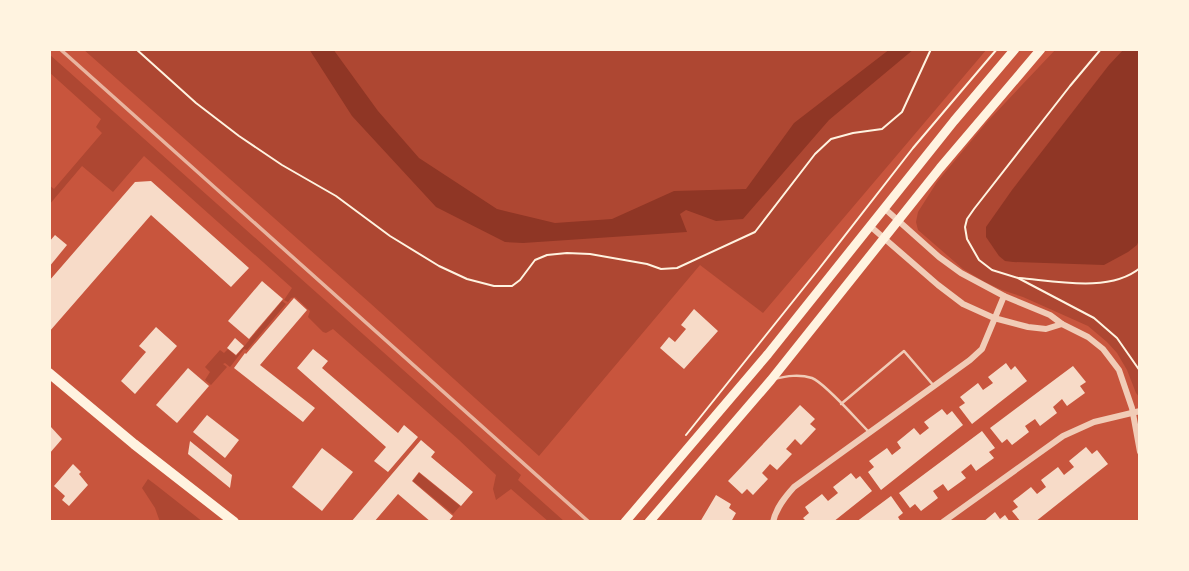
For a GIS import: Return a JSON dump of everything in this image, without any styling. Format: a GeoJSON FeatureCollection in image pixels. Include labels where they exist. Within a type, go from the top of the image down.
{"type":"FeatureCollection","features":[{"type":"Feature","properties":{"kind":"main road"},"geometry":{"type":"LineString","coordinates":[[625,522],[768,354],[1015,49]]}},
{"type":"Feature","properties":{"kind":"main road"},"geometry":{"type":"LineString","coordinates":[[649,522],[771,380],[940,168],[1041,49]]}},
{"type":"Feature","properties":{"kind":"main road"},"geometry":{"type":"LineString","coordinates":[[49,373],[234,522]]}},
{"type":"Feature","properties":{"kind":"street"},"geometry":{"type":"LineString","coordinates":[[884,208],[952,267],[970,279],[1050,315],[1103,349],[1119,370],[1136,412],[1140,452]]}},
{"type":"Feature","properties":{"kind":"street"},"geometry":{"type":"LineString","coordinates":[[870,226],[963,304],[995,318],[1028,327],[1046,329],[1062,324]]}},
{"type":"Feature","properties":{"kind":"street"},"geometry":{"type":"LineString","coordinates":[[773,522],[782,501],[794,486],[982,349],[1004,296]]}},
{"type":"Feature","properties":{"kind":"street"},"geometry":{"type":"LineString","coordinates":[[943,522],[1062,436],[1094,422],[1136,412]]}},
{"type":"Feature","properties":{"kind":"lane"},"geometry":{"type":"LineString","coordinates":[[841,404],[904,351],[934,386]]}},
{"type":"Feature","properties":{"kind":"lane"},"geometry":{"type":"LineString","coordinates":[[771,380],[789,375],[817,381],[869,432]]}},
{"type":"Feature","properties":{"kind":"path"},"geometry":{"type":"LineString","coordinates":[[136,49],[196,103],[239,136],[336,196],[390,236],[439,266],[467,279],[494,286],[512,286],[535,260],[547,254],[590,254],[661,269],[677,268],[755,232],[815,154],[831,139],[882,129],[902,112],[931,49]]}},
{"type":"Feature","properties":{"kind":"path"},"geometry":{"type":"LineString","coordinates":[[682,442],[686,433],[912,148],[997,49]]}},
{"type":"Feature","properties":{"kind":"path"},"geometry":{"type":"LineString","coordinates":[[1101,49],[967,219],[965,227],[967,239],[979,260],[992,270],[1018,278],[1100,323],[1117,338],[1140,371]]}},
{"type":"Feature","properties":{"kind":"path"},"geometry":{"type":"LineString","coordinates":[[1018,278],[1102,283],[1116,281],[1140,268]]}},
{"type":"Feature","properties":{"kind":"shaded area"},"geometry":{"type":"Polygon","coordinates":[[[83,49],[987,49],[763,313],[700,265],[539,456],[83,49]]]}},
{"type":"Feature","properties":{"kind":"shaded area"},"geometry":{"type":"Polygon","coordinates":[[[309,49],[333,49],[378,111],[419,158],[497,209],[555,223],[612,219],[674,191],[746,189],[794,123],[890,49],[914,49],[829,120],[743,219],[716,221],[686,210],[680,214],[687,232],[523,243],[505,242],[436,207],[352,116],[309,49]]]}},
{"type":"Feature","properties":{"kind":"shaded area"},"geometry":{"type":"Polygon","coordinates":[[[1056,49],[1140,49],[1140,398],[1117,353],[1088,326],[1002,290],[963,269],[918,230],[916,222],[918,212],[937,182],[987,122],[1056,49]]]}},
{"type":"Feature","properties":{"kind":"shaded area"},"geometry":{"type":"Polygon","coordinates":[[[1124,49],[1140,49],[1140,237],[1137,245],[1104,265],[1005,261],[986,237],[986,227],[1012,190],[1124,49]]]}},
{"type":"Feature","properties":{"kind":"shaded area"},"geometry":{"type":"Polygon","coordinates":[[[49,54],[521,475],[518,480],[565,522],[549,522],[511,489],[496,500],[493,489],[496,475],[333,329],[323,332],[308,317],[310,311],[295,297],[288,302],[284,300],[292,288],[144,156],[113,192],[82,166],[49,205],[49,185],[54,189],[102,133],[96,127],[101,119],[49,72],[49,54]]]}},
{"type":"Feature","properties":{"kind":"shaded area"},"geometry":{"type":"Polygon","coordinates":[[[282,301],[286,304],[247,350],[244,349],[230,367],[223,364],[227,367],[211,385],[205,380],[210,372],[205,367],[220,350],[224,353],[228,349],[236,356],[282,301]]]}},
{"type":"Feature","properties":{"kind":"shaded area"},"geometry":{"type":"Polygon","coordinates":[[[419,473],[460,506],[453,514],[413,481],[419,473]]]}},
{"type":"Feature","properties":{"kind":"shaded area"},"geometry":{"type":"Polygon","coordinates":[[[148,479],[203,522],[160,522],[155,508],[142,488],[148,479]]]}},
{"type":"Feature","properties":{"kind":"building"},"geometry":{"type":"Polygon","coordinates":[[[151,181],[249,268],[231,287],[151,215],[49,332],[49,281],[135,182],[151,181]]]}},
{"type":"Feature","properties":{"kind":"building"},"geometry":{"type":"Polygon","coordinates":[[[55,235],[67,245],[49,267],[49,242],[55,235]]]}},
{"type":"Feature","properties":{"kind":"building"},"geometry":{"type":"Polygon","coordinates":[[[262,281],[283,299],[249,339],[228,321],[262,281]]]}},
{"type":"Feature","properties":{"kind":"building"},"geometry":{"type":"Polygon","coordinates":[[[294,298],[307,310],[260,365],[315,408],[303,422],[234,368],[294,298]]]}},
{"type":"Feature","properties":{"kind":"building"},"geometry":{"type":"Polygon","coordinates":[[[694,309],[718,331],[684,369],[660,348],[669,337],[675,342],[686,329],[681,325],[694,309]]]}},
{"type":"Feature","properties":{"kind":"building"},"geometry":{"type":"Polygon","coordinates":[[[156,327],[177,346],[135,394],[121,381],[146,352],[139,346],[156,327]]]}},
{"type":"Feature","properties":{"kind":"building"},"geometry":{"type":"Polygon","coordinates":[[[235,338],[244,346],[236,355],[227,348],[235,338]]]}},
{"type":"Feature","properties":{"kind":"building"},"geometry":{"type":"Polygon","coordinates":[[[313,349],[328,361],[322,368],[398,433],[404,425],[418,437],[388,472],[374,461],[386,447],[297,368],[313,349]]]}},
{"type":"Feature","properties":{"kind":"building"},"geometry":{"type":"Polygon","coordinates":[[[1006,363],[1011,370],[1015,366],[1027,381],[972,424],[959,407],[965,403],[960,397],[978,383],[983,390],[993,383],[988,377],[1006,363]]]}},
{"type":"Feature","properties":{"kind":"building"},"geometry":{"type":"Polygon","coordinates":[[[1073,366],[1086,382],[1080,386],[1085,393],[1067,406],[1062,399],[1053,407],[1057,413],[1040,426],[1035,419],[1025,426],[1029,432],[1012,445],[1007,439],[1002,443],[990,428],[1073,366]]]}},
{"type":"Feature","properties":{"kind":"building"},"geometry":{"type":"Polygon","coordinates":[[[188,368],[209,386],[177,423],[156,405],[188,368]]]}},
{"type":"Feature","properties":{"kind":"building"},"geometry":{"type":"Polygon","coordinates":[[[800,405],[815,419],[810,424],[816,429],[801,445],[795,439],[786,449],[792,454],[777,470],[770,464],[762,473],[768,479],[753,495],[747,489],[742,494],[728,481],[800,405]]]}},
{"type":"Feature","properties":{"kind":"building"},"geometry":{"type":"Polygon","coordinates":[[[942,409],[947,415],[952,411],[963,425],[881,490],[868,472],[874,467],[869,461],[887,448],[892,455],[901,448],[897,442],[914,428],[920,435],[929,428],[924,422],[942,409]]]}},
{"type":"Feature","properties":{"kind":"building"},"geometry":{"type":"Polygon","coordinates":[[[207,415],[239,440],[225,458],[193,432],[207,415]]]}},
{"type":"Feature","properties":{"kind":"building"},"geometry":{"type":"Polygon","coordinates":[[[49,427],[62,439],[49,454],[49,427]]]}},
{"type":"Feature","properties":{"kind":"building"},"geometry":{"type":"Polygon","coordinates":[[[982,431],[995,448],[989,452],[994,458],[976,471],[971,464],[961,472],[966,478],[948,491],[943,484],[933,491],[938,498],[921,511],[915,504],[910,508],[899,493],[982,431]]]}},
{"type":"Feature","properties":{"kind":"building"},"geometry":{"type":"Polygon","coordinates":[[[421,440],[435,452],[431,457],[473,492],[461,506],[419,472],[412,481],[453,516],[448,522],[431,522],[398,494],[374,522],[351,522],[421,440]]]}},
{"type":"Feature","properties":{"kind":"building"},"geometry":{"type":"Polygon","coordinates":[[[190,441],[232,475],[230,488],[188,454],[190,441]]]}},
{"type":"Feature","properties":{"kind":"building"},"geometry":{"type":"Polygon","coordinates":[[[1086,447],[1092,454],[1097,450],[1108,464],[1035,522],[1021,522],[1012,511],[1018,507],[1013,501],[1031,487],[1037,494],[1046,487],[1041,480],[1058,467],[1064,475],[1074,467],[1069,461],[1086,447]]]}},
{"type":"Feature","properties":{"kind":"building"},"geometry":{"type":"Polygon","coordinates":[[[322,448],[353,472],[322,511],[292,487],[322,448]]]}},
{"type":"Feature","properties":{"kind":"building"},"geometry":{"type":"Polygon","coordinates":[[[73,464],[88,485],[69,506],[62,500],[65,496],[54,486],[73,464]]]}},
{"type":"Feature","properties":{"kind":"building"},"geometry":{"type":"Polygon","coordinates":[[[851,473],[856,479],[860,476],[872,491],[833,522],[807,522],[803,518],[809,513],[805,507],[822,494],[828,501],[838,493],[833,487],[851,473]]]}},
{"type":"Feature","properties":{"kind":"building"},"geometry":{"type":"Polygon","coordinates":[[[716,495],[731,504],[729,508],[736,513],[731,522],[700,522],[716,495]]]}},
{"type":"Feature","properties":{"kind":"building"},"geometry":{"type":"Polygon","coordinates":[[[891,496],[903,513],[898,517],[901,522],[856,522],[891,496]]]}},
{"type":"Feature","properties":{"kind":"building"},"geometry":{"type":"Polygon","coordinates":[[[995,512],[1000,519],[1005,515],[1010,522],[983,522],[995,512]]]}},
{"type":"Feature","properties":{"kind":"railway"},"geometry":{"type":"LineString","coordinates":[[60,49],[589,522]]}}]}
